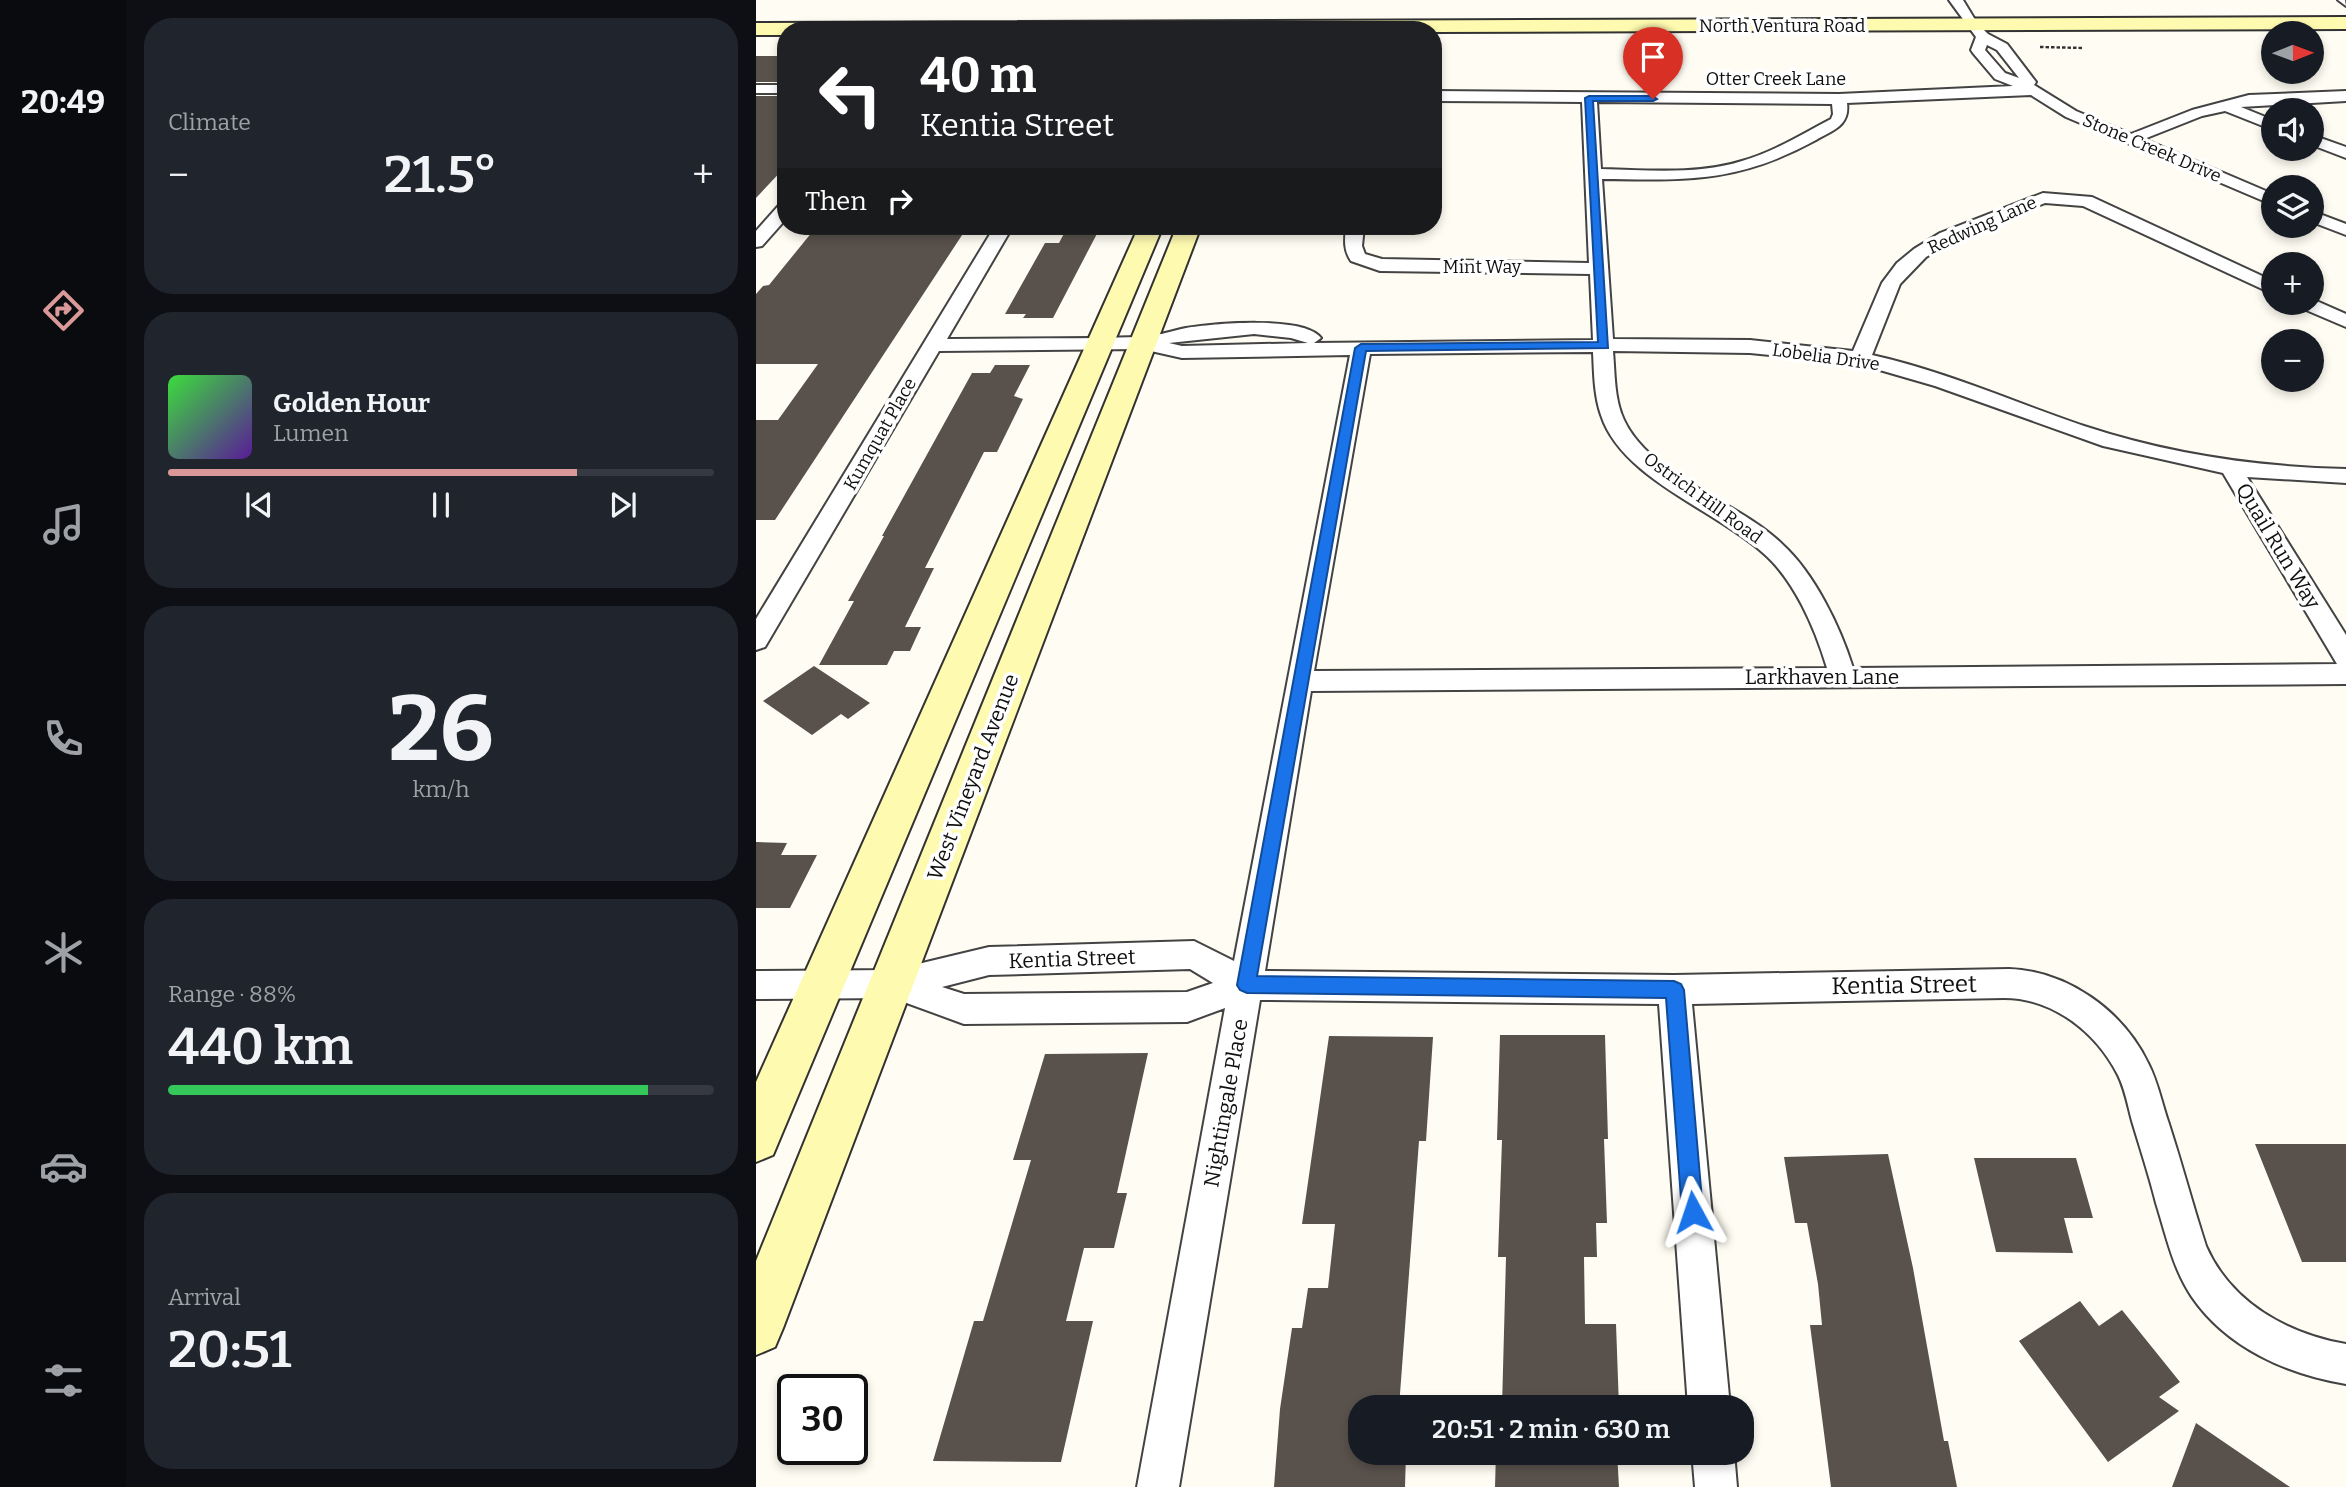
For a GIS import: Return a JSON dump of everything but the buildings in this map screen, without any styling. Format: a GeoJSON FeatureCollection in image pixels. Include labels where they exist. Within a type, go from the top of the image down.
{"type":"FeatureCollection","features":[{"type":"Feature","properties":{"kind":"main road"},"geometry":{"type":"LineString","coordinates":[[1242,21],[1248,8]]}},
{"type":"Feature","properties":{"kind":"main road"},"geometry":{"type":"LineString","coordinates":[[1272,21],[1278,8]]}},
{"type":"Feature","properties":{"kind":"main road","name":"North Ventura Road"},"geometry":{"type":"LineString","coordinates":[[1442,40],[2346,23]]}},
{"type":"Feature","properties":{"kind":"main road","name":"North Ventura Road"},"geometry":{"type":"LineString","coordinates":[[756,29],[777,29]]}},
{"type":"Feature","properties":{"kind":"main road","name":"North Ventura Road"},"geometry":{"type":"LineString","coordinates":[[1442,29],[2261,35]]}},
{"type":"Feature","properties":{"kind":"main road"},"geometry":{"type":"LineString","coordinates":[[2324,35],[2346,35]]}},
{"type":"Feature","properties":{"kind":"main road"},"geometry":{"type":"LineString","coordinates":[[756,41],[777,41]]}},
{"type":"Feature","properties":{"kind":"main road"},"geometry":{"type":"LineString","coordinates":[[756,1138],[1148,235]]}},
{"type":"Feature","properties":{"kind":"main road","name":"West Vineyard Avenue"},"geometry":{"type":"LineString","coordinates":[[756,1328],[1185,235]]}},
{"type":"Feature","properties":{"kind":"street"},"geometry":{"type":"LineString","coordinates":[[1956,0],[1978,31]]}},
{"type":"Feature","properties":{"kind":"street","name":"Stone Creek Drive"},"geometry":{"type":"LineString","coordinates":[[1978,31],[1978,50],[2000,76],[2034,90],[2071,114],[2261,195]]}},
{"type":"Feature","properties":{"kind":"street"},"geometry":{"type":"LineString","coordinates":[[756,89],[777,89]]}},
{"type":"Feature","properties":{"kind":"street","name":"Otter Creek Lane"},"geometry":{"type":"LineString","coordinates":[[1442,96],[1839,99],[2034,90]]}},
{"type":"Feature","properties":{"kind":"street"},"geometry":{"type":"LineString","coordinates":[[2129,140],[2224,105],[2275,98],[2346,96]]}},
{"type":"Feature","properties":{"kind":"street","name":"Ostrich Hill Road"},"geometry":{"type":"LineString","coordinates":[[1589,98],[1609,408],[1615,424],[1630,445],[1649,462],[1761,539],[1790,566],[1835,649],[1842,676]]}},
{"type":"Feature","properties":{"kind":"street"},"geometry":{"type":"LineString","coordinates":[[1594,174],[1689,174],[1753,163],[1837,122],[1842,114],[1839,99]]}},
{"type":"Feature","properties":{"kind":"street"},"geometry":{"type":"LineString","coordinates":[[2224,105],[2261,120]]}},
{"type":"Feature","properties":{"kind":"street"},"geometry":{"type":"LineString","coordinates":[[2324,145],[2346,153]]}},
{"type":"Feature","properties":{"kind":"street","name":"Redwing Lane"},"geometry":{"type":"LineString","coordinates":[[1860,358],[1891,283],[1920,253],[1946,237],[2043,198],[2086,201],[2261,282]]}},
{"type":"Feature","properties":{"kind":"street"},"geometry":{"type":"LineString","coordinates":[[756,242],[777,218]]}},
{"type":"Feature","properties":{"kind":"street"},"geometry":{"type":"LineString","coordinates":[[2324,221],[2346,230]]}},
{"type":"Feature","properties":{"kind":"street","name":"Kumquat Place"},"geometry":{"type":"LineString","coordinates":[[756,641],[999,235]]}},
{"type":"Feature","properties":{"kind":"street","name":"Mint Way"},"geometry":{"type":"LineString","coordinates":[[1354,235],[1353,246],[1357,257],[1363,261],[1407,267],[1600,269]]}},
{"type":"Feature","properties":{"kind":"street"},"geometry":{"type":"LineString","coordinates":[[2324,311],[2346,321]]}},
{"type":"Feature","properties":{"kind":"street","name":"Lobelia Drive"},"geometry":{"type":"LineString","coordinates":[[932,345],[1142,343],[1182,352],[1604,345],[1771,348],[1860,358],[1941,382],[2115,443],[2232,470],[2346,476]]}},
{"type":"Feature","properties":{"kind":"street","name":"Nightingale Place"},"geometry":{"type":"LineString","coordinates":[[1158,1487],[1299,681],[1346,348]]}},
{"type":"Feature","properties":{"kind":"street","name":"Quail Run Way"},"geometry":{"type":"LineString","coordinates":[[2232,470],[2346,657]]}},
{"type":"Feature","properties":{"kind":"street","name":"Larkhaven Lane"},"geometry":{"type":"LineString","coordinates":[[1299,681],[2346,674]]}},
{"type":"Feature","properties":{"kind":"street","name":"Kentia Street"},"geometry":{"type":"LineString","coordinates":[[756,985],[892,984],[989,961],[1194,955],[1247,985]]}},
{"type":"Feature","properties":{"kind":"street","name":"Kentia Street"},"geometry":{"type":"LineString","coordinates":[[892,984],[964,1009],[1187,1007],[1247,985],[1674,990],[2020,984],[2044,990],[2077,1005],[2098,1021],[2122,1049],[2135,1072],[2193,1262],[2219,1299],[2254,1331],[2285,1349],[2317,1361],[2346,1364]]}},
{"type":"Feature","properties":{"kind":"street"},"geometry":{"type":"LineString","coordinates":[[1674,990],[1708,1395]]}},
{"type":"Feature","properties":{"kind":"street"},"geometry":{"type":"LineString","coordinates":[[1714,1465],[1716,1487]]}},
{"type":"Feature","properties":{"kind":"lane"},"geometry":{"type":"LineString","coordinates":[[2341,0],[2346,4]]}},
{"type":"Feature","properties":{"kind":"route"},"geometry":{"type":"LineString","coordinates":[[1653,99],[1589,98],[1604,345],[1361,348],[1299,681],[1247,985],[1674,990],[1693,1212]]}}]}
